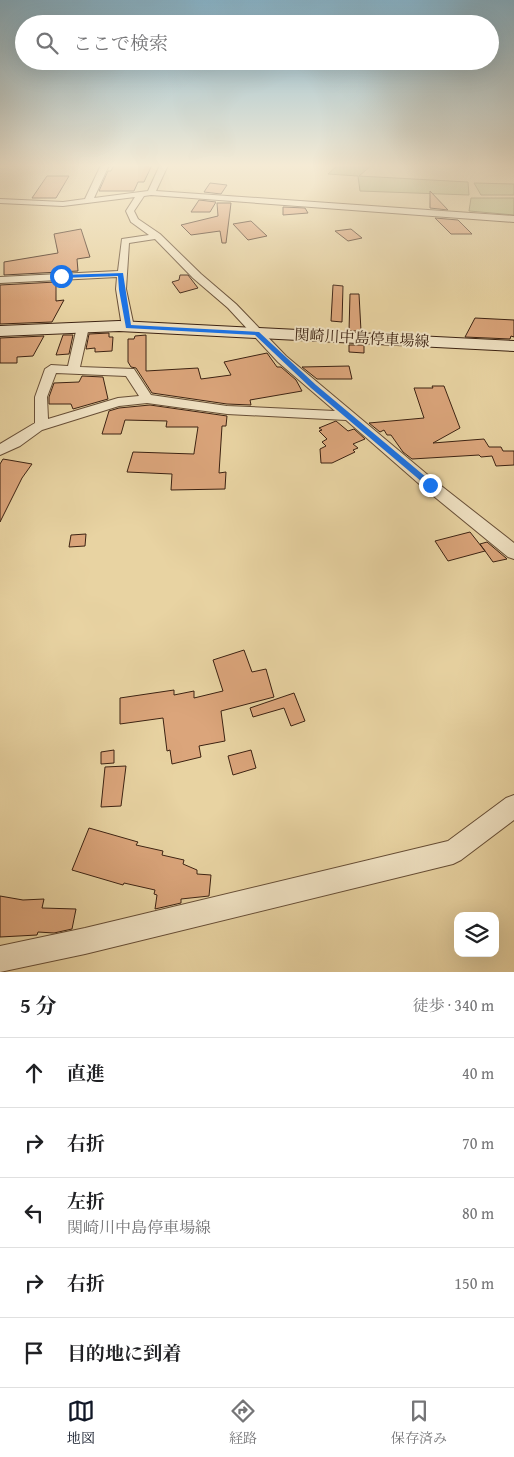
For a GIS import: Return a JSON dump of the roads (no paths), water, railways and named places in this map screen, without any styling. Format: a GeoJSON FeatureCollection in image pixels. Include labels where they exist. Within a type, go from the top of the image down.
{"type":"FeatureCollection","features":[{"type":"Feature","properties":{"kind":"main road","name":"関崎川中島停車場線"},"geometry":{"type":"LineString","coordinates":[[0,331],[128,327],[514,346]]}},
{"type":"Feature","properties":{"kind":"street"},"geometry":{"type":"LineString","coordinates":[[131,210],[134,220],[157,236],[196,276],[232,306],[282,359],[347,416],[514,552]]}},
{"type":"Feature","properties":{"kind":"street"},"geometry":{"type":"LineString","coordinates":[[387,210],[514,219]]}},
{"type":"Feature","properties":{"kind":"street"},"geometry":{"type":"LineString","coordinates":[[128,327],[121,290],[125,241],[157,236]]}},
{"type":"Feature","properties":{"kind":"street"},"geometry":{"type":"LineString","coordinates":[[0,280],[121,274]]}},
{"type":"Feature","properties":{"kind":"street"},"geometry":{"type":"LineString","coordinates":[[73,370],[83,327]]}},
{"type":"Feature","properties":{"kind":"street"},"geometry":{"type":"LineString","coordinates":[[42,426],[41,397],[51,369],[130,372],[147,399]]}},
{"type":"Feature","properties":{"kind":"street"},"geometry":{"type":"LineString","coordinates":[[0,450],[16,443],[42,426],[118,402],[147,399],[227,410],[347,416]]}},
{"type":"Feature","properties":{"kind":"street"},"geometry":{"type":"LineString","coordinates":[[0,959],[85,942],[453,852],[514,806]]}}]}
